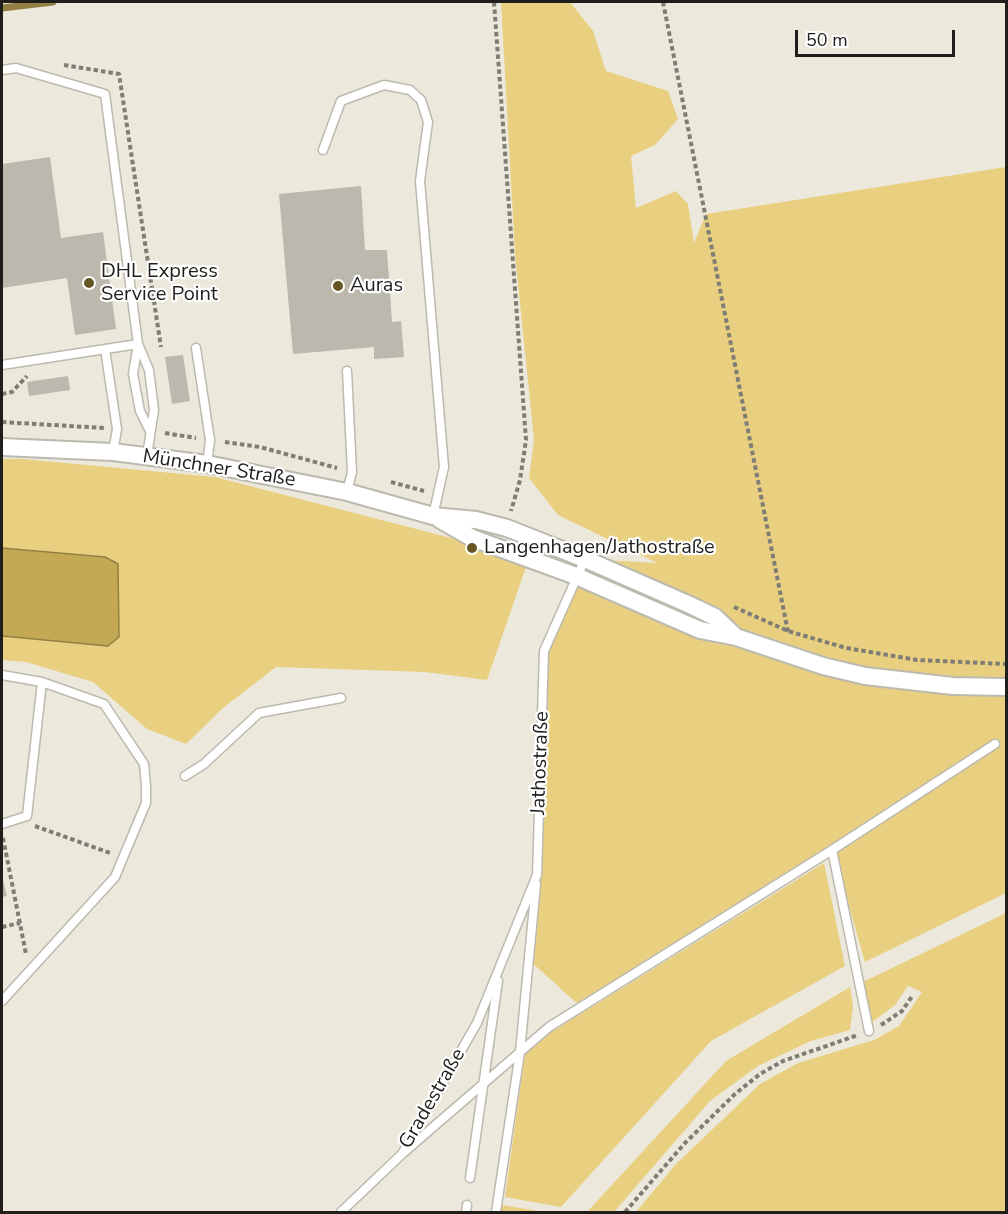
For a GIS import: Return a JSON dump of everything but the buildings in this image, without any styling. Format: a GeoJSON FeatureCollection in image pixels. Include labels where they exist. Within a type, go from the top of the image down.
{"type":"FeatureCollection","features":[{"type":"Feature","properties":{"kind":"street","name":"Münchner Straße"},"geometry":{"type":"LineString","coordinates":[[2,447],[113,452],[207,464],[346,492],[433,516],[477,520],[507,528],[585,559],[715,617],[736,637]]}},
{"type":"Feature","properties":{"kind":"street","name":"Münchner Straße"},"geometry":{"type":"LineString","coordinates":[[433,516],[472,538],[576,576],[700,630],[736,637],[823,666],[886,679],[953,686],[1006,687]]}},
{"type":"Feature","properties":{"kind":"lane"},"geometry":{"type":"LineString","coordinates":[[2,70],[16,68],[105,94],[138,344],[151,380],[154,410],[147,456]]}},
{"type":"Feature","properties":{"kind":"lane"},"geometry":{"type":"LineString","coordinates":[[323,150],[341,100],[384,85],[410,90],[421,100],[428,122],[420,181],[444,467],[433,516]]}},
{"type":"Feature","properties":{"kind":"lane"},"geometry":{"type":"LineString","coordinates":[[2,365],[138,344]]}},
{"type":"Feature","properties":{"kind":"lane"},"geometry":{"type":"LineString","coordinates":[[138,344],[133,375],[140,411],[150,431]]}},
{"type":"Feature","properties":{"kind":"lane"},"geometry":{"type":"LineString","coordinates":[[196,348],[210,440],[207,464]]}},
{"type":"Feature","properties":{"kind":"lane"},"geometry":{"type":"LineString","coordinates":[[105,349],[117,429],[113,452]]}},
{"type":"Feature","properties":{"kind":"lane"},"geometry":{"type":"LineString","coordinates":[[346,492],[352,472],[347,370]]}},
{"type":"Feature","properties":{"kind":"lane","name":"Jathostraße"},"geometry":{"type":"LineString","coordinates":[[499,968],[537,875],[544,651],[585,559]]}},
{"type":"Feature","properties":{"kind":"lane"},"geometry":{"type":"LineString","coordinates":[[2,675],[42,682],[104,704],[144,764],[146,803],[115,876],[2,1001]]}},
{"type":"Feature","properties":{"kind":"lane"},"geometry":{"type":"LineString","coordinates":[[2,824],[27,816],[42,682]]}},
{"type":"Feature","properties":{"kind":"lane"},"geometry":{"type":"LineString","coordinates":[[185,776],[204,764],[259,713],[341,698]]}},
{"type":"Feature","properties":{"kind":"lane"},"geometry":{"type":"LineString","coordinates":[[402,1154],[549,1027],[832,850],[995,744]]}},
{"type":"Feature","properties":{"kind":"lane"},"geometry":{"type":"LineString","coordinates":[[832,850],[869,1031]]}},
{"type":"Feature","properties":{"kind":"lane"},"geometry":{"type":"LineString","coordinates":[[496,1212],[520,1052],[537,875]]}},
{"type":"Feature","properties":{"kind":"lane"},"geometry":{"type":"LineString","coordinates":[[470,1178],[499,968]]}},
{"type":"Feature","properties":{"kind":"lane","name":"Gradestraße"},"geometry":{"type":"LineString","coordinates":[[341,1212],[402,1154],[477,1023],[499,968]]}},
{"type":"Feature","properties":{"kind":"path"},"geometry":{"type":"LineString","coordinates":[[494,2],[526,440],[520,480],[507,528]]}},
{"type":"Feature","properties":{"kind":"path"},"geometry":{"type":"LineString","coordinates":[[663,2],[789,631],[781,653]]}},
{"type":"Feature","properties":{"kind":"path"},"geometry":{"type":"LineString","coordinates":[[2,394],[12,392],[26,376],[37,375]]}},
{"type":"Feature","properties":{"kind":"path"},"geometry":{"type":"LineString","coordinates":[[27,823],[123,858]]}},
{"type":"Feature","properties":{"kind":"path"},"geometry":{"type":"LineString","coordinates":[[2,831],[30,971]]}},
{"type":"Feature","properties":{"kind":"path"},"geometry":{"type":"LineString","coordinates":[[2,927],[20,923]]}},
{"type":"Feature","properties":{"kind":"path"},"geometry":{"type":"LineString","coordinates":[[625,1212],[685,1143],[735,1094],[760,1074],[800,1054],[869,1031],[903,1011],[913,995]]}},
{"type":"Feature","properties":{"kind":"shaded area"},"geometry":{"type":"Polygon","coordinates":[[[501,2],[570,2],[593,31],[606,71],[668,91],[678,119],[655,145],[631,156],[636,208],[676,191],[688,204],[694,243],[706,214],[1006,167],[1006,893],[865,962],[833,850],[581,1007],[529,960],[537,875],[544,651],[585,559],[657,563],[558,515],[529,478],[534,440],[515,254],[501,2]]]}},
{"type":"Feature","properties":{"kind":"shaded area"},"geometry":{"type":"Polygon","coordinates":[[[2,459],[215,477],[459,540],[526,567],[487,680],[425,672],[276,667],[223,708],[186,744],[147,729],[93,682],[26,662],[2,660],[2,636],[107,646],[119,637],[118,564],[105,557],[2,548],[2,459]]]}},
{"type":"Feature","properties":{"kind":"shaded area"},"geometry":{"type":"Polygon","coordinates":[[[2,548],[105,557],[118,564],[119,637],[108,646],[2,636],[2,548]]]}},
{"type":"Feature","properties":{"kind":"shaded area"},"geometry":{"type":"Polygon","coordinates":[[[824,863],[845,966],[711,1041],[561,1207],[505,1197],[525,1054],[553,1031],[824,863]]]}},
{"type":"Feature","properties":{"kind":"shaded area"},"geometry":{"type":"Polygon","coordinates":[[[1006,913],[1006,1212],[636,1212],[676,1164],[760,1084],[798,1063],[874,1040],[899,1026],[922,992],[908,986],[895,1005],[871,1023],[863,982],[1006,913]]]}},
{"type":"Feature","properties":{"kind":"shaded area"},"geometry":{"type":"Polygon","coordinates":[[[850,987],[853,1006],[850,1030],[811,1041],[758,1066],[710,1101],[614,1212],[587,1212],[726,1061],[850,987]]]}},
{"type":"Feature","properties":{"kind":"shaded area"},"geometry":{"type":"Polygon","coordinates":[[[502,1205],[544,1212],[500,1212],[502,1205]]]}},
{"type":"Feature","properties":{"kind":"waterway"},"geometry":{"type":"LineString","coordinates":[[2,8],[53,2]]}},
{"type":"Feature","properties":{"kind":"place","name":"DHL Express Service Point"},"geometry":{"type":"Point","coordinates":[89,283]}},
{"type":"Feature","properties":{"kind":"place","name":"Auras"},"geometry":{"type":"Point","coordinates":[338,286]}},
{"type":"Feature","properties":{"kind":"place","name":"Langenhagen/Jathostraße"},"geometry":{"type":"Point","coordinates":[472,548]}}]}
